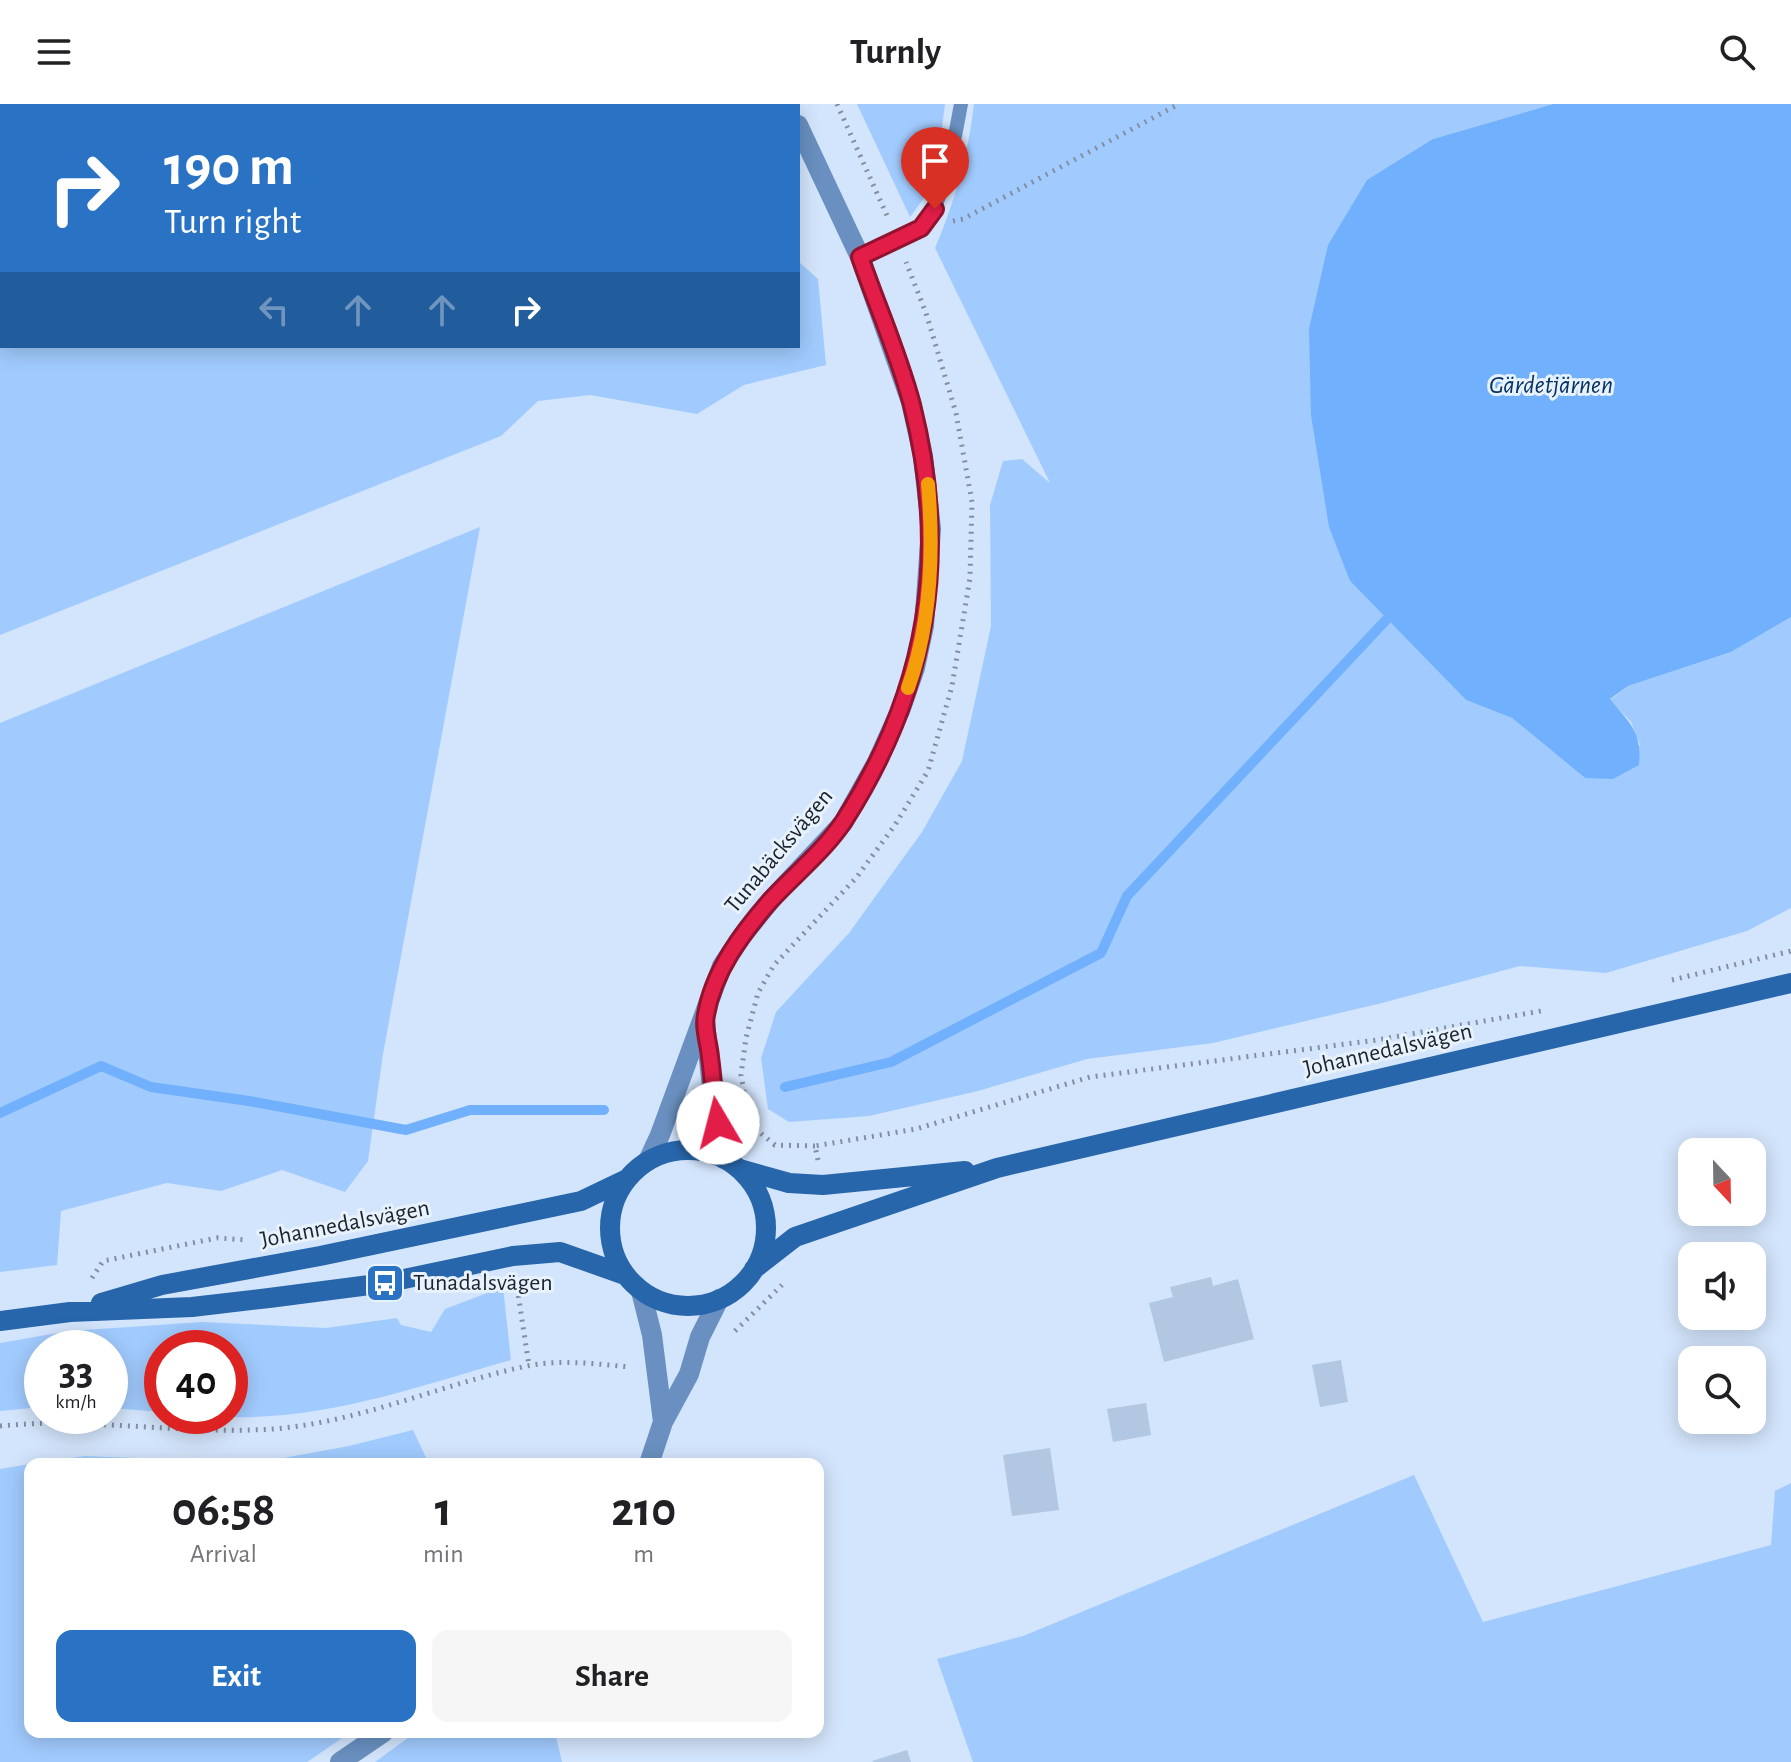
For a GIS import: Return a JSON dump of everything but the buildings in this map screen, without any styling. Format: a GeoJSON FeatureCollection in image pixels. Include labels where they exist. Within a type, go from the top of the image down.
{"type":"FeatureCollection","features":[{"type":"Feature","properties":{"kind":"main road","name":"Johannedalsvägen"},"geometry":{"type":"LineString","coordinates":[[754,1269],[795,1237],[997,1168],[1791,983]]}},
{"type":"Feature","properties":{"kind":"main road"},"geometry":{"type":"LineString","coordinates":[[696,1150],[731,1164],[755,1188],[765,1213],[763,1249],[754,1269],[735,1290],[719,1299],[694,1306],[671,1304],[641,1291],[625,1275],[614,1254],[610,1223],[618,1193],[627,1179],[648,1161],[677,1151],[696,1150]]}},
{"type":"Feature","properties":{"kind":"main road","name":"Johannedalsvägen"},"geometry":{"type":"LineString","coordinates":[[731,1164],[789,1183],[823,1185],[997,1168]]}},
{"type":"Feature","properties":{"kind":"main road","name":"Johannedalsvägen"},"geometry":{"type":"LineString","coordinates":[[70,1312],[162,1285],[320,1256],[581,1201],[627,1179]]}},
{"type":"Feature","properties":{"kind":"main road","name":"Johannedalsvägen"},"geometry":{"type":"LineString","coordinates":[[0,1321],[70,1312],[192,1307],[385,1283],[513,1256],[544,1253],[560,1252],[625,1275]]}},
{"type":"Feature","properties":{"kind":"street","name":"Tunabäcksvägen"},"geometry":{"type":"LineString","coordinates":[[648,1161],[722,966],[742,936],[843,823],[900,711],[915,668],[924,626],[931,529],[923,456],[911,402],[860,257],[800,129]]}},
{"type":"Feature","properties":{"kind":"street","name":"Tunabäcksvägen"},"geometry":{"type":"LineString","coordinates":[[705,1017],[713,1098],[731,1164]]}},
{"type":"Feature","properties":{"kind":"street"},"geometry":{"type":"LineString","coordinates":[[641,1291],[652,1335],[663,1422]]}},
{"type":"Feature","properties":{"kind":"street"},"geometry":{"type":"LineString","coordinates":[[651,1458],[663,1422],[689,1374],[700,1337],[719,1299]]}},
{"type":"Feature","properties":{"kind":"street"},"geometry":{"type":"LineString","coordinates":[[340,1762],[375,1738]]}},
{"type":"Feature","properties":{"kind":"lane"},"geometry":{"type":"LineString","coordinates":[[860,257],[921,228],[935,209],[961,104]]}},
{"type":"Feature","properties":{"kind":"path"},"geometry":{"type":"LineString","coordinates":[[815,1146],[775,1145],[758,1131],[747,1109],[741,1075],[746,1038],[758,993],[774,965],[856,878],[895,825],[928,771],[952,686],[970,578],[972,502],[956,413],[926,313],[837,104]]}},
{"type":"Feature","properties":{"kind":"path"},"geometry":{"type":"LineString","coordinates":[[921,228],[963,219],[1179,104]]}},
{"type":"Feature","properties":{"kind":"shaded area"},"geometry":{"type":"Polygon","coordinates":[[[857,104],[945,104],[927,194],[910,217],[857,104]]]}},
{"type":"Feature","properties":{"kind":"shaded area"},"geometry":{"type":"Polygon","coordinates":[[[974,104],[1553,104],[1433,139],[1350,581],[1466,700],[1512,718],[1585,778],[1640,745],[1631,722],[1610,700],[1628,686],[1731,652],[1791,617],[1791,908],[1747,931],[1606,973],[1520,966],[1213,1043],[1087,1059],[978,1091],[869,1116],[789,1122],[768,1109],[761,1058],[776,1012],[849,933],[922,832],[962,761],[991,626],[990,505],[1003,461],[1022,459],[1050,483],[935,248],[960,178],[974,104]]]}},
{"type":"Feature","properties":{"kind":"shaded area"},"geometry":{"type":"Polygon","coordinates":[[[800,263],[818,279],[826,365],[744,385],[697,414],[590,395],[538,401],[501,436],[0,635],[0,348],[800,348],[800,263]]]}},
{"type":"Feature","properties":{"kind":"shaded area"},"geometry":{"type":"Polygon","coordinates":[[[480,527],[383,1054],[368,1161],[345,1192],[282,1170],[221,1191],[167,1183],[61,1211],[57,1265],[0,1272],[0,723],[480,527]]]}},
{"type":"Feature","properties":{"kind":"shaded area"},"geometry":{"type":"Polygon","coordinates":[[[503,1287],[511,1360],[363,1402],[288,1415],[248,1417],[248,1330],[144,1330],[144,1411],[128,1409],[128,1330],[84,1330],[202,1322],[326,1328],[397,1318],[401,1325],[431,1332],[445,1309],[503,1287]]]}},
{"type":"Feature","properties":{"kind":"shaded area"},"geometry":{"type":"Polygon","coordinates":[[[24,1339],[24,1409],[0,1411],[0,1343],[24,1339]]]}},
{"type":"Feature","properties":{"kind":"shaded area"},"geometry":{"type":"Polygon","coordinates":[[[413,1430],[426,1458],[283,1458],[413,1430]]]}},
{"type":"Feature","properties":{"kind":"shaded area"},"geometry":{"type":"Polygon","coordinates":[[[85,1456],[134,1458],[72,1458],[85,1456]]]}},
{"type":"Feature","properties":{"kind":"shaded area"},"geometry":{"type":"Polygon","coordinates":[[[24,1465],[24,1738],[342,1738],[307,1762],[0,1762],[0,1469],[24,1465]]]}},
{"type":"Feature","properties":{"kind":"shaded area"},"geometry":{"type":"Polygon","coordinates":[[[1414,1475],[1483,1622],[1771,1545],[1775,1491],[1791,1483],[1791,1762],[973,1762],[937,1659],[1023,1636],[1414,1475]]]}},
{"type":"Feature","properties":{"kind":"shaded area"},"geometry":{"type":"Polygon","coordinates":[[[408,1738],[556,1738],[562,1762],[375,1762],[408,1738]]]}},
{"type":"Feature","properties":{"kind":"water","name":"Gärdetjärnen"},"geometry":{"type":"Polygon","coordinates":[[[1553,104],[1791,104],[1791,617],[1731,652],[1628,686],[1610,699],[1629,722],[1639,744],[1639,765],[1613,779],[1585,778],[1512,718],[1466,700],[1350,581],[1329,527],[1311,415],[1309,329],[1328,245],[1367,180],[1433,139],[1553,104]]]}},
{"type":"Feature","properties":{"kind":"waterway"},"geometry":{"type":"LineString","coordinates":[[785,1087],[891,1062],[1101,953],[1127,896],[1387,619]]}},
{"type":"Feature","properties":{"kind":"waterway"},"geometry":{"type":"LineString","coordinates":[[0,1113],[101,1066],[151,1087],[249,1101],[406,1130],[470,1110],[604,1110]]}},
{"type":"Feature","properties":{"kind":"slow traffic"},"geometry":{"type":"LineString","coordinates":[[908,688],[924,626],[929,585],[931,529],[928,484]]}},
{"type":"Feature","properties":{"kind":"place","name":"Tunadalsvägen"},"geometry":{"type":"Point","coordinates":[385,1283]}},
{"type":"Feature","properties":{"kind":"route"},"geometry":{"type":"LineString","coordinates":[[718,1123],[705,1017],[722,966],[770,901],[843,823],[877,762],[915,668],[929,585],[931,529],[928,485],[911,402],[860,257],[921,228],[935,209]]}}]}
